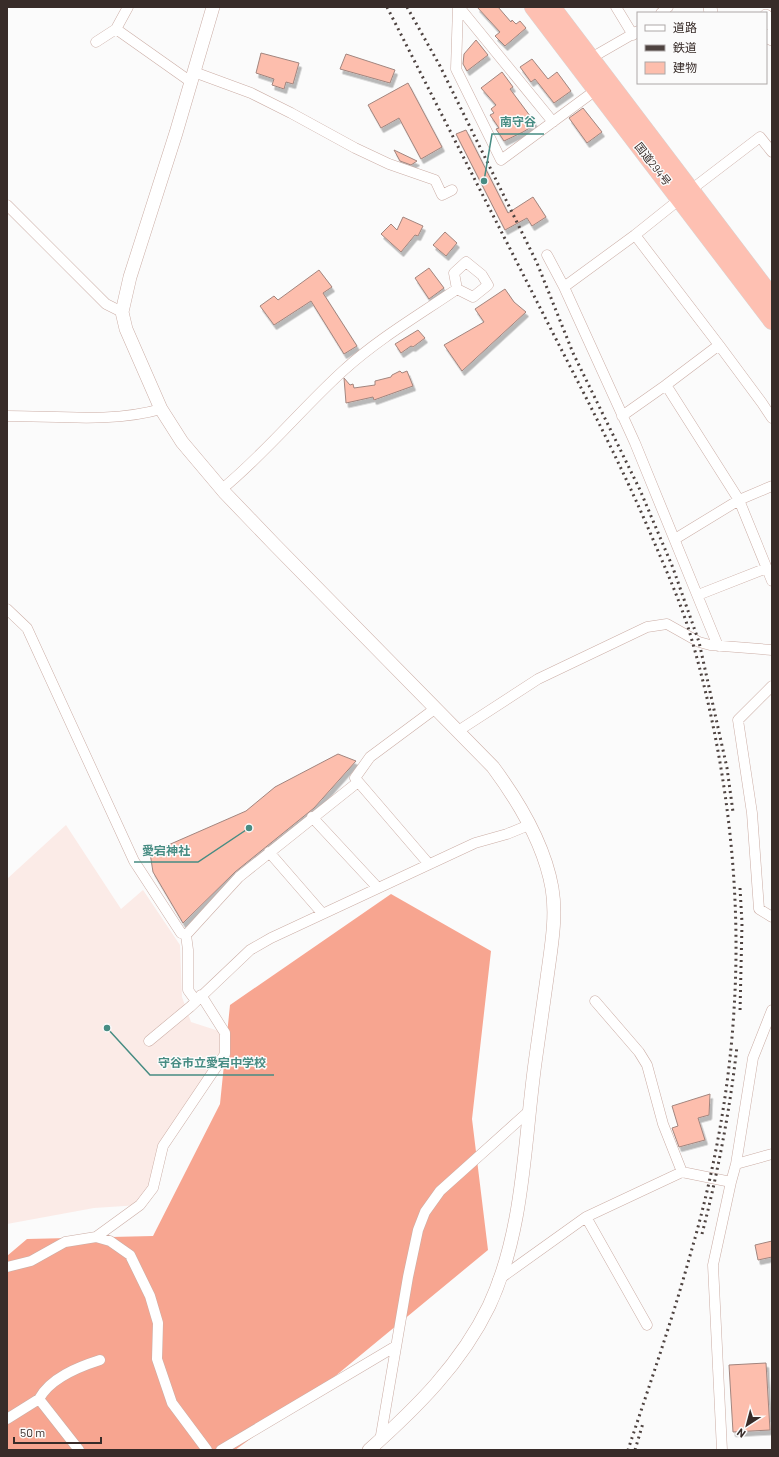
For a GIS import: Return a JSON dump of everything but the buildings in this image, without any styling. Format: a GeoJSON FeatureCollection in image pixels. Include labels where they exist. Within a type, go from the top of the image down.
{"type":"FeatureCollection","features":[{"type":"Feature","properties":{"kind":"highway","name":"国道294号"},"geometry":{"type":"LineString","coordinates":[[533,7],[602,86],[686,194],[772,297]]}},
{"type":"Feature","properties":{"kind":"highway","name":"国道294号"},"geometry":{"type":"LineString","coordinates":[[552,7],[592,58],[602,86]]}},
{"type":"Feature","properties":{"kind":"highway","name":"国道294号"},"geometry":{"type":"LineString","coordinates":[[686,194],[772,321]]}},
{"type":"Feature","properties":{"kind":"street"},"geometry":{"type":"LineString","coordinates":[[96,42],[116,29],[128,7]]}},
{"type":"Feature","properties":{"kind":"street"},"geometry":{"type":"LineString","coordinates":[[213,7],[193,77],[130,277],[122,312],[126,329],[161,409],[182,442],[222,489],[274,544],[492,767],[516,798],[529,825],[549,879],[554,902],[550,954],[528,1112],[525,1156],[517,1209],[507,1256],[489,1305],[473,1335],[457,1360],[411,1412],[379,1445],[369,1450]]}},
{"type":"Feature","properties":{"kind":"street"},"geometry":{"type":"LineString","coordinates":[[458,7],[553,122]]}},
{"type":"Feature","properties":{"kind":"street"},"geometry":{"type":"LineString","coordinates":[[458,7],[456,69],[501,160],[602,86]]}},
{"type":"Feature","properties":{"kind":"street"},"geometry":{"type":"LineString","coordinates":[[592,58],[636,33],[616,7]]}},
{"type":"Feature","properties":{"kind":"street"},"geometry":{"type":"LineString","coordinates":[[116,29],[193,77],[251,93],[382,161],[435,180],[442,195],[452,190]]}},
{"type":"Feature","properties":{"kind":"street"},"geometry":{"type":"LineString","coordinates":[[564,287],[636,235],[760,137],[772,152]]}},
{"type":"Feature","properties":{"kind":"street"},"geometry":{"type":"LineString","coordinates":[[7,205],[106,304],[122,312]]}},
{"type":"Feature","properties":{"kind":"street"},"geometry":{"type":"LineString","coordinates":[[636,235],[762,402],[772,418]]}},
{"type":"Feature","properties":{"kind":"street"},"geometry":{"type":"LineString","coordinates":[[547,255],[564,287],[622,416],[675,539],[718,646]]}},
{"type":"Feature","properties":{"kind":"street"},"geometry":{"type":"LineString","coordinates":[[222,489],[276,439],[343,370],[362,355],[457,289]]}},
{"type":"Feature","properties":{"kind":"street"},"geometry":{"type":"LineString","coordinates":[[622,416],[719,345]]}},
{"type":"Feature","properties":{"kind":"street"},"geometry":{"type":"LineString","coordinates":[[666,385],[739,500],[772,581]]}},
{"type":"Feature","properties":{"kind":"street"},"geometry":{"type":"LineString","coordinates":[[7,416],[122,417],[142,415],[161,409]]}},
{"type":"Feature","properties":{"kind":"street"},"geometry":{"type":"LineString","coordinates":[[675,539],[739,500],[772,486]]}},
{"type":"Feature","properties":{"kind":"street"},"geometry":{"type":"LineString","coordinates":[[698,595],[767,568]]}},
{"type":"Feature","properties":{"kind":"street"},"geometry":{"type":"LineString","coordinates":[[7,609],[27,628],[134,861],[181,933],[186,935]]}},
{"type":"Feature","properties":{"kind":"street"},"geometry":{"type":"LineString","coordinates":[[458,731],[538,679],[647,627],[667,624],[699,642],[718,646],[772,650]]}},
{"type":"Feature","properties":{"kind":"street"},"geometry":{"type":"LineString","coordinates":[[772,686],[738,720],[752,813],[759,909],[772,916]]}},
{"type":"Feature","properties":{"kind":"street"},"geometry":{"type":"LineString","coordinates":[[428,864],[355,778],[370,757],[436,708]]}},
{"type":"Feature","properties":{"kind":"street"},"geometry":{"type":"LineString","coordinates":[[186,935],[239,877],[312,817],[358,782]]}},
{"type":"Feature","properties":{"kind":"street"},"geometry":{"type":"LineString","coordinates":[[312,817],[377,887]]}},
{"type":"Feature","properties":{"kind":"street"},"geometry":{"type":"LineString","coordinates":[[149,1041],[199,998],[250,950],[271,938],[377,887],[475,843],[507,834],[529,825]]}},
{"type":"Feature","properties":{"kind":"street"},"geometry":{"type":"LineString","coordinates":[[269,852],[322,913]]}},
{"type":"Feature","properties":{"kind":"street"},"geometry":{"type":"LineString","coordinates":[[96,1237],[140,1205],[153,1188],[163,1146],[225,1054],[225,1033],[199,998],[188,990],[188,950],[186,935]]}},
{"type":"Feature","properties":{"kind":"street"},"geometry":{"type":"LineString","coordinates":[[595,1001],[639,1052],[647,1066],[663,1124],[682,1172]]}},
{"type":"Feature","properties":{"kind":"street"},"geometry":{"type":"LineString","coordinates":[[722,1450],[714,1265],[736,1164],[753,1058],[772,1010]]}},
{"type":"Feature","properties":{"kind":"street"},"geometry":{"type":"LineString","coordinates":[[379,1445],[418,1230],[425,1212],[440,1191],[528,1112]]}},
{"type":"Feature","properties":{"kind":"street"},"geometry":{"type":"LineString","coordinates":[[736,1164],[772,1154]]}},
{"type":"Feature","properties":{"kind":"street"},"geometry":{"type":"LineString","coordinates":[[498,1280],[586,1217],[682,1172],[731,1182]]}},
{"type":"Feature","properties":{"kind":"street"},"geometry":{"type":"LineString","coordinates":[[586,1217],[648,1325]]}},
{"type":"Feature","properties":{"kind":"street"},"geometry":{"type":"LineString","coordinates":[[7,1267],[31,1261],[65,1242],[96,1237],[110,1241],[130,1255],[150,1296],[158,1323],[157,1358],[172,1403],[207,1450]]}},
{"type":"Feature","properties":{"kind":"street"},"geometry":{"type":"LineString","coordinates":[[221,1450],[396,1346]]}},
{"type":"Feature","properties":{"kind":"street"},"geometry":{"type":"LineString","coordinates":[[7,1419],[39,1399],[44,1389],[79,1367],[100,1360]]}},
{"type":"Feature","properties":{"kind":"street"},"geometry":{"type":"LineString","coordinates":[[39,1399],[79,1450]]}},
{"type":"Feature","properties":{"kind":"shaded area"},"geometry":{"type":"Polygon","coordinates":[[[66,825],[121,909],[143,890],[180,945],[182,997],[191,1022],[225,1033],[225,1054],[163,1146],[153,1188],[140,1205],[94,1208],[7,1224],[7,879],[66,825]]]}},
{"type":"Feature","properties":{"kind":"shaded area"},"geometry":{"type":"Polygon","coordinates":[[[391,894],[491,951],[472,1119],[488,1250],[322,1387],[235,1450],[7,1450],[7,1256],[27,1239],[153,1236],[220,1104],[230,1005],[391,894]]]}},
{"type":"Feature","properties":{"kind":"railway"},"geometry":{"type":"LineString","coordinates":[[387,7],[595,415],[641,512],[673,587],[691,637],[714,728],[722,775],[729,822],[736,916],[734,1010],[732,1041],[724,1104],[719,1136],[698,1228],[660,1355],[628,1450]]}},
{"type":"Feature","properties":{"kind":"railway"},"geometry":{"type":"LineString","coordinates":[[407,7],[440,66],[537,263],[573,353],[640,490],[673,568],[699,642],[727,768],[733,812]]}},
{"type":"Feature","properties":{"kind":"railway"},"geometry":{"type":"LineString","coordinates":[[740,888],[742,923],[740,1012]]}},
{"type":"Feature","properties":{"kind":"railway"},"geometry":{"type":"LineString","coordinates":[[702,1234],[723,1141],[737,1046]]}},
{"type":"Feature","properties":{"kind":"railway"},"geometry":{"type":"LineString","coordinates":[[635,1450],[643,1423]]}},
{"type":"Feature","properties":{"kind":"place","name":"南守谷"},"geometry":{"type":"Point","coordinates":[484,181]}},
{"type":"Feature","properties":{"kind":"place","name":"愛宕神社"},"geometry":{"type":"Point","coordinates":[249,828]}},
{"type":"Feature","properties":{"kind":"place","name":"守谷市立愛宕中学校"},"geometry":{"type":"Point","coordinates":[107,1028]}}]}
